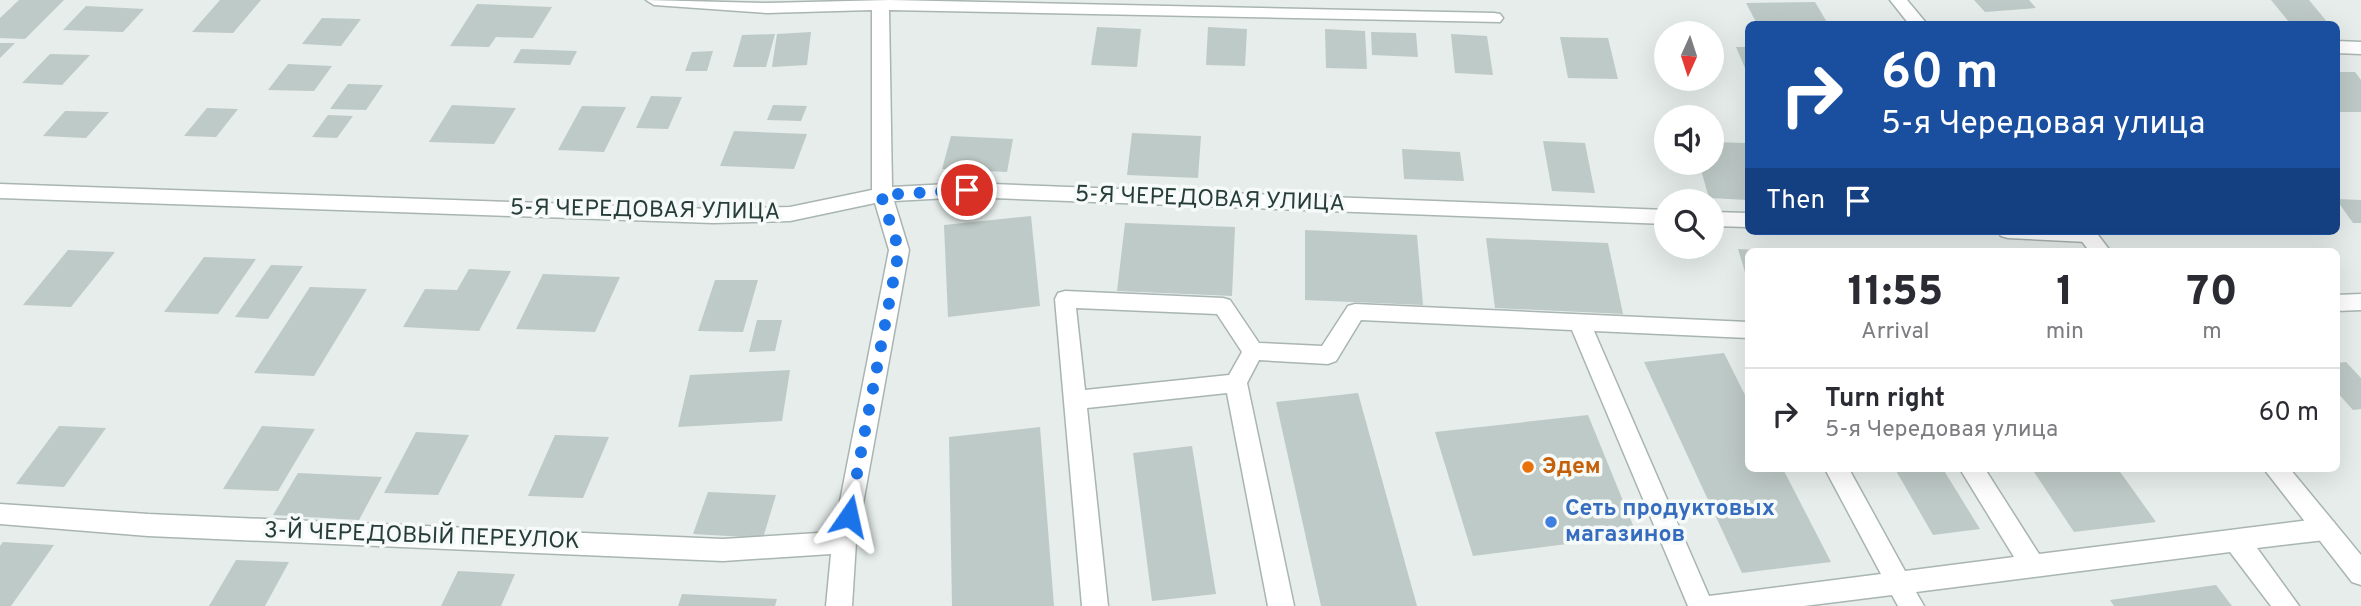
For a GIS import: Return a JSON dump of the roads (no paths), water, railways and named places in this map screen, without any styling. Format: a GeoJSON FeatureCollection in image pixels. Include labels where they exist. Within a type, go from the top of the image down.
{"type":"FeatureCollection","features":[{"type":"Feature","properties":{"kind":"street"},"geometry":{"type":"LineString","coordinates":[[654,0],[767,8],[880,2],[1494,18]]}},
{"type":"Feature","properties":{"kind":"street"},"geometry":{"type":"LineString","coordinates":[[1898,0],[1916,21]]}},
{"type":"Feature","properties":{"kind":"street"},"geometry":{"type":"LineString","coordinates":[[839,606],[844,542],[899,250],[881,195],[880,2]]}},
{"type":"Feature","properties":{"kind":"street"},"geometry":{"type":"LineString","coordinates":[[2340,47],[2361,48]]}},
{"type":"Feature","properties":{"kind":"street","name":"5-Я ЧЕРЕДОВАЯ УЛИЦА"},"geometry":{"type":"LineString","coordinates":[[0,191],[713,216],[790,214],[881,195],[967,190],[1654,217]]}},
{"type":"Feature","properties":{"kind":"street"},"geometry":{"type":"LineString","coordinates":[[1724,219],[1745,220]]}},
{"type":"Feature","properties":{"kind":"street"},"geometry":{"type":"LineString","coordinates":[[1095,606],[1065,299],[1223,306],[1253,351]]}},
{"type":"Feature","properties":{"kind":"street"},"geometry":{"type":"LineString","coordinates":[[2340,303],[2361,302]]}},
{"type":"Feature","properties":{"kind":"street"},"geometry":{"type":"LineString","coordinates":[[1253,351],[1328,355],[1355,313],[1745,330]]}},
{"type":"Feature","properties":{"kind":"street"},"geometry":{"type":"LineString","coordinates":[[1579,322],[1701,606]]}},
{"type":"Feature","properties":{"kind":"street"},"geometry":{"type":"LineString","coordinates":[[1253,351],[1236,383],[1281,606]]}},
{"type":"Feature","properties":{"kind":"street"},"geometry":{"type":"LineString","coordinates":[[1075,400],[1236,383]]}},
{"type":"Feature","properties":{"kind":"street"},"geometry":{"type":"LineString","coordinates":[[1839,472],[1911,606]]}},
{"type":"Feature","properties":{"kind":"street"},"geometry":{"type":"LineString","coordinates":[[1974,472],[2032,565]]}},
{"type":"Feature","properties":{"kind":"street"},"geometry":{"type":"LineString","coordinates":[[2278,472],[2361,574]]}},
{"type":"Feature","properties":{"kind":"street","name":"3-Й ЧЕРЕДОВЫЙ ПЕРЕУЛОК"},"geometry":{"type":"LineString","coordinates":[[0,514],[148,525],[723,550],[844,542]]}},
{"type":"Feature","properties":{"kind":"street"},"geometry":{"type":"LineString","coordinates":[[1713,606],[2325,529]]}},
{"type":"Feature","properties":{"kind":"street"},"geometry":{"type":"LineString","coordinates":[[2236,540],[2287,606]]}},
{"type":"Feature","properties":{"kind":"place","name":"Эдем"},"geometry":{"type":"Point","coordinates":[1528,467]}},
{"type":"Feature","properties":{"kind":"place","name":"Сеть продуктовых магазинов"},"geometry":{"type":"Point","coordinates":[1551,522]}}]}
